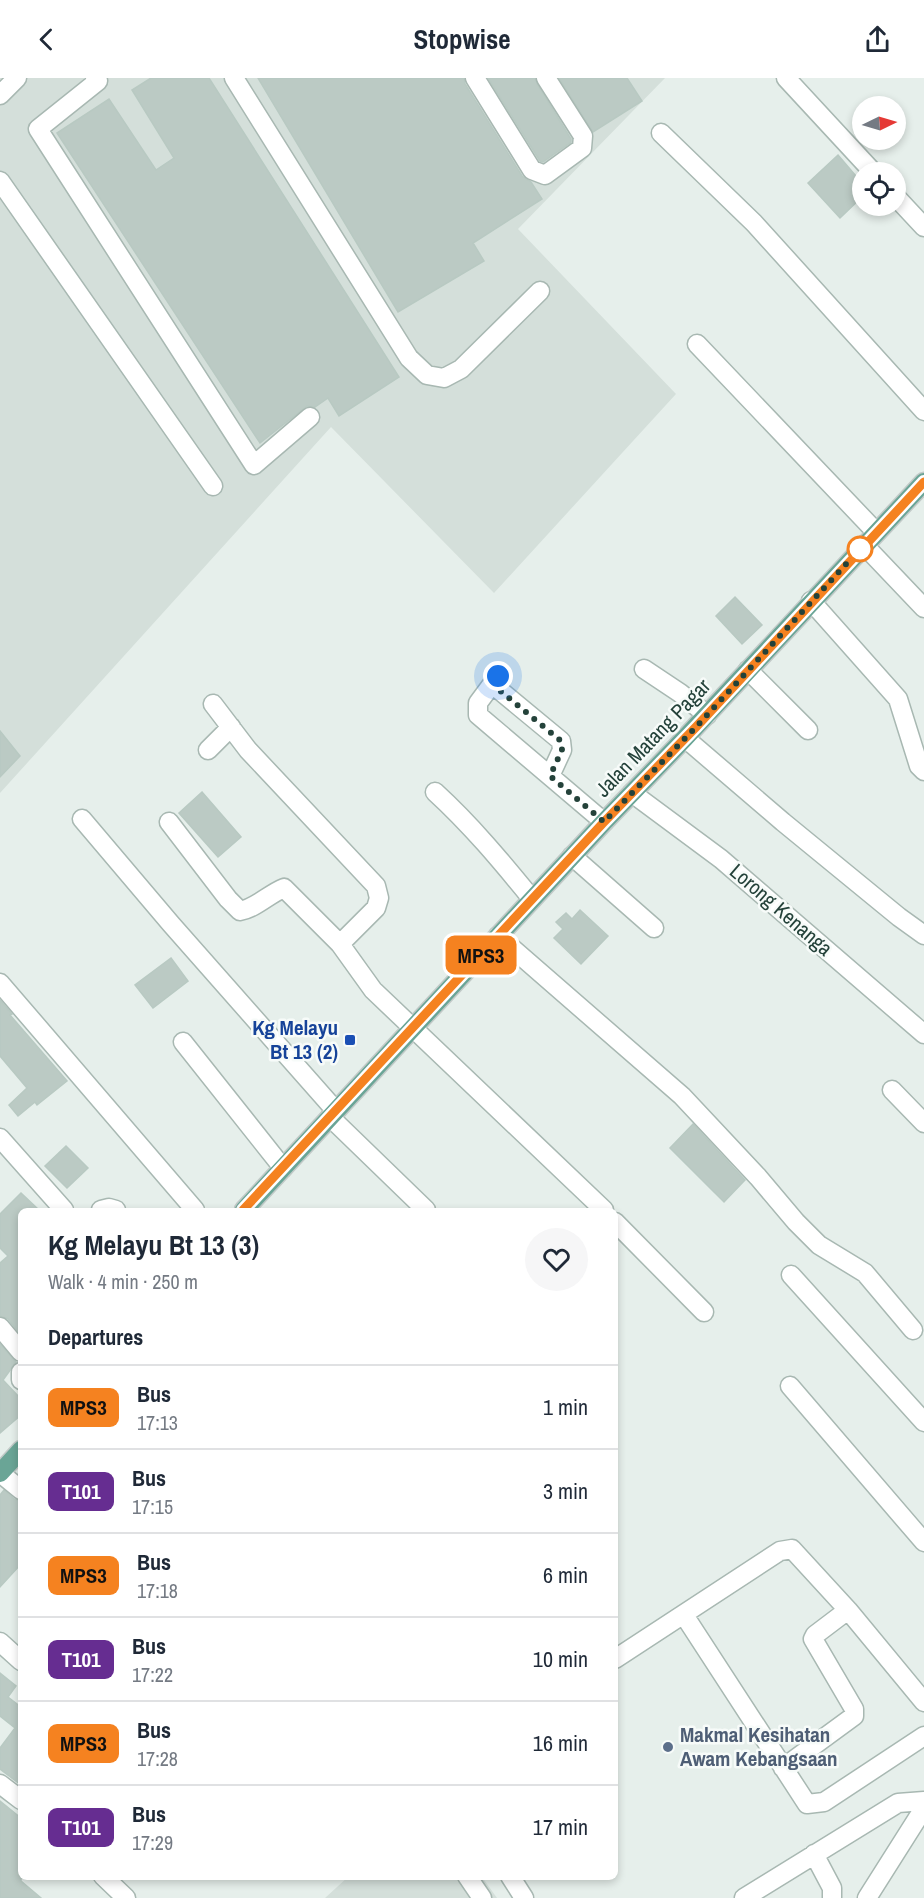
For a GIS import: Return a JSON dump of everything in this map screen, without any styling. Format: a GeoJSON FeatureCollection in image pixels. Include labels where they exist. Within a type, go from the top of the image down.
{"type":"FeatureCollection","features":[{"type":"Feature","properties":{"kind":"main road","name":"Jalan Matang Pagar"},"geometry":{"type":"LineString","coordinates":[[251,1208],[283,1168],[411,1029],[924,482]]}},
{"type":"Feature","properties":{"kind":"main road"},"geometry":{"type":"LineString","coordinates":[[0,1473],[18,1453]]}},
{"type":"Feature","properties":{"kind":"street"},"geometry":{"type":"LineString","coordinates":[[0,95],[17,78]]}},
{"type":"Feature","properties":{"kind":"street"},"geometry":{"type":"LineString","coordinates":[[95,78],[98,81],[38,129],[254,465],[310,417]]}},
{"type":"Feature","properties":{"kind":"street"},"geometry":{"type":"LineString","coordinates":[[234,78],[409,358],[427,375],[444,378],[461,369],[540,291]]}},
{"type":"Feature","properties":{"kind":"street"},"geometry":{"type":"LineString","coordinates":[[475,78],[532,170],[545,175],[582,148],[583,136],[546,78]]}},
{"type":"Feature","properties":{"kind":"street"},"geometry":{"type":"LineString","coordinates":[[786,78],[864,162]]}},
{"type":"Feature","properties":{"kind":"street"},"geometry":{"type":"LineString","coordinates":[[661,134],[754,223],[924,411]]}},
{"type":"Feature","properties":{"kind":"street"},"geometry":{"type":"LineString","coordinates":[[0,181],[213,486]]}},
{"type":"Feature","properties":{"kind":"street"},"geometry":{"type":"LineString","coordinates":[[906,208],[924,227]]}},
{"type":"Feature","properties":{"kind":"street"},"geometry":{"type":"LineString","coordinates":[[697,344],[870,538],[924,608]]}},
{"type":"Feature","properties":{"kind":"street"},"geometry":{"type":"LineString","coordinates":[[812,601],[898,699],[919,766],[924,771]]}},
{"type":"Feature","properties":{"kind":"street"},"geometry":{"type":"LineString","coordinates":[[644,669],[706,715]]}},
{"type":"Feature","properties":{"kind":"street"},"geometry":{"type":"LineString","coordinates":[[748,670],[808,730]]}},
{"type":"Feature","properties":{"kind":"street"},"geometry":{"type":"LineString","coordinates":[[550,776],[562,750],[561,741],[495,680],[478,704],[478,715],[604,822]]}},
{"type":"Feature","properties":{"kind":"street"},"geometry":{"type":"LineString","coordinates":[[213,704],[248,750],[376,886],[378,898],[376,909],[340,944]]}},
{"type":"Feature","properties":{"kind":"street"},"geometry":{"type":"LineString","coordinates":[[208,750],[231,727]]}},
{"type":"Feature","properties":{"kind":"street"},"geometry":{"type":"LineString","coordinates":[[685,738],[783,822],[924,935]]}},
{"type":"Feature","properties":{"kind":"street"},"geometry":{"type":"LineString","coordinates":[[435,792],[489,846],[532,899]]}},
{"type":"Feature","properties":{"kind":"street","name":"Lorong Kenanga"},"geometry":{"type":"LineString","coordinates":[[632,793],[722,859],[924,1034]]}},
{"type":"Feature","properties":{"kind":"street"},"geometry":{"type":"LineString","coordinates":[[82,819],[333,1114],[424,1208]]}},
{"type":"Feature","properties":{"kind":"street"},"geometry":{"type":"LineString","coordinates":[[169,822],[228,899],[240,911],[249,909],[270,894],[284,888],[340,944],[373,990],[411,1029],[601,1208]]}},
{"type":"Feature","properties":{"kind":"street"},"geometry":{"type":"LineString","coordinates":[[572,856],[654,928]]}},
{"type":"Feature","properties":{"kind":"street"},"geometry":{"type":"LineString","coordinates":[[498,936],[682,1096],[758,1177],[796,1222],[819,1245],[865,1273],[913,1330]]}},
{"type":"Feature","properties":{"kind":"street"},"geometry":{"type":"LineString","coordinates":[[0,983],[193,1208]]}},
{"type":"Feature","properties":{"kind":"street"},"geometry":{"type":"LineString","coordinates":[[183,1042],[283,1168]]}},
{"type":"Feature","properties":{"kind":"street"},"geometry":{"type":"LineString","coordinates":[[892,1090],[924,1124]]}},
{"type":"Feature","properties":{"kind":"street"},"geometry":{"type":"LineString","coordinates":[[0,1138],[62,1208]]}},
{"type":"Feature","properties":{"kind":"street"},"geometry":{"type":"LineString","coordinates":[[618,1225],[704,1312]]}},
{"type":"Feature","properties":{"kind":"street"},"geometry":{"type":"LineString","coordinates":[[791,1275],[924,1422]]}},
{"type":"Feature","properties":{"kind":"street"},"geometry":{"type":"LineString","coordinates":[[0,1327],[18,1348]]}},
{"type":"Feature","properties":{"kind":"street"},"geometry":{"type":"LineString","coordinates":[[790,1386],[924,1542]]}},
{"type":"Feature","properties":{"kind":"street"},"geometry":{"type":"LineString","coordinates":[[0,1473],[18,1488]]}},
{"type":"Feature","properties":{"kind":"street"},"geometry":{"type":"LineString","coordinates":[[618,1657],[780,1551],[792,1549],[848,1610],[924,1702]]}},
{"type":"Feature","properties":{"kind":"street"},"geometry":{"type":"LineString","coordinates":[[783,1768],[854,1716],[854,1709],[813,1640],[815,1635],[848,1610]]}},
{"type":"Feature","properties":{"kind":"street"},"geometry":{"type":"LineString","coordinates":[[684,1615],[807,1804],[824,1802],[924,1736]]}},
{"type":"Feature","properties":{"kind":"street"},"geometry":{"type":"LineString","coordinates":[[0,1642],[18,1658]]}},
{"type":"Feature","properties":{"kind":"street"},"geometry":{"type":"LineString","coordinates":[[0,1784],[18,1798]]}},
{"type":"Feature","properties":{"kind":"street"},"geometry":{"type":"LineString","coordinates":[[744,1898],[898,1803],[924,1801]]}},
{"type":"Feature","properties":{"kind":"street"},"geometry":{"type":"LineString","coordinates":[[867,1898],[924,1808]]}},
{"type":"Feature","properties":{"kind":"street"},"geometry":{"type":"LineString","coordinates":[[814,1854],[832,1888],[832,1898]]}},
{"type":"Feature","properties":{"kind":"street"},"geometry":{"type":"LineString","coordinates":[[107,1880],[126,1898]]}},
{"type":"Feature","properties":{"kind":"street"},"geometry":{"type":"LineString","coordinates":[[470,1880],[482,1898]]}},
{"type":"Feature","properties":{"kind":"street"},"geometry":{"type":"LineString","coordinates":[[513,1880],[524,1898]]}},
{"type":"Feature","properties":{"kind":"shaded area"},"geometry":{"type":"Polygon","coordinates":[[[0,78],[665,78],[518,229],[676,394],[494,593],[331,427],[0,793],[0,78]]]}},
{"type":"Feature","properties":{"kind":"shaded area"},"geometry":{"type":"Polygon","coordinates":[[[345,1880],[484,1880],[497,1898],[325,1898],[345,1880]]]}},
{"type":"Feature","properties":{"kind":"building"},"geometry":{"type":"Polygon","coordinates":[[[151,78],[209,78],[399,377],[339,416],[328,398],[315,407],[307,406],[260,443],[57,133],[109,99],[156,170],[174,158],[132,90],[151,78]]]}},
{"type":"Feature","properties":{"kind":"building"},"geometry":{"type":"Polygon","coordinates":[[[258,78],[464,78],[465,84],[522,176],[531,182],[542,199],[473,243],[484,261],[398,312],[258,78]]]}},
{"type":"Feature","properties":{"kind":"building"},"geometry":{"type":"Polygon","coordinates":[[[488,78],[535,78],[571,142],[543,162],[540,161],[488,78]]]}},
{"type":"Feature","properties":{"kind":"building"},"geometry":{"type":"Polygon","coordinates":[[[559,78],[627,78],[642,101],[593,132],[559,78]]]}},
{"type":"Feature","properties":{"kind":"building"},"geometry":{"type":"Polygon","coordinates":[[[838,155],[852,171],[852,207],[840,218],[808,183],[838,155]]]}},
{"type":"Feature","properties":{"kind":"building"},"geometry":{"type":"Polygon","coordinates":[[[735,597],[762,625],[742,644],[716,616],[735,597]]]}},
{"type":"Feature","properties":{"kind":"building"},"geometry":{"type":"Polygon","coordinates":[[[0,731],[20,756],[0,777],[0,731]]]}},
{"type":"Feature","properties":{"kind":"building"},"geometry":{"type":"Polygon","coordinates":[[[202,792],[241,837],[218,857],[179,813],[202,792]]]}},
{"type":"Feature","properties":{"kind":"building"},"geometry":{"type":"Polygon","coordinates":[[[580,910],[608,936],[581,964],[554,938],[563,929],[556,922],[566,913],[572,919],[580,910]]]}},
{"type":"Feature","properties":{"kind":"building"},"geometry":{"type":"Polygon","coordinates":[[[171,958],[188,981],[153,1008],[135,985],[171,958]]]}},
{"type":"Feature","properties":{"kind":"building"},"geometry":{"type":"Polygon","coordinates":[[[0,1000],[12,1014],[10,1015],[67,1081],[37,1105],[35,1102],[18,1116],[9,1105],[27,1088],[0,1056],[0,1000]]]}},
{"type":"Feature","properties":{"kind":"building"},"geometry":{"type":"Polygon","coordinates":[[[693,1124],[745,1180],[724,1202],[670,1148],[693,1124]]]}},
{"type":"Feature","properties":{"kind":"building"},"geometry":{"type":"Polygon","coordinates":[[[66,1146],[88,1168],[67,1188],[45,1166],[66,1146]]]}},
{"type":"Feature","properties":{"kind":"building"},"geometry":{"type":"Polygon","coordinates":[[[21,1193],[37,1208],[18,1208],[18,1331],[8,1319],[0,1316],[0,1263],[8,1256],[0,1248],[0,1214],[21,1193]]]}},
{"type":"Feature","properties":{"kind":"building"},"geometry":{"type":"Polygon","coordinates":[[[0,1344],[16,1362],[3,1380],[18,1396],[18,1418],[0,1433],[0,1344]]]}},
{"type":"Feature","properties":{"kind":"building"},"geometry":{"type":"Polygon","coordinates":[[[4,1490],[18,1500],[18,1567],[0,1587],[0,1495],[4,1490]]]}},
{"type":"Feature","properties":{"kind":"building"},"geometry":{"type":"Polygon","coordinates":[[[0,1673],[16,1686],[8,1697],[18,1705],[18,1783],[0,1769],[0,1748],[15,1728],[0,1716],[0,1673]]]}},
{"type":"Feature","properties":{"kind":"building"},"geometry":{"type":"Polygon","coordinates":[[[0,1801],[18,1816],[18,1880],[21,1880],[41,1898],[0,1898],[0,1801]]]}},
{"type":"Feature","properties":{"kind":"bus line","name":"MPS3"},"geometry":{"type":"LineString","coordinates":[[245,1208],[924,482]]}},
{"type":"Feature","properties":{"kind":"place","name":"Kg Melayu Bt 13 (2)"},"geometry":{"type":"Point","coordinates":[350,1040]}},
{"type":"Feature","properties":{"kind":"place","name":"Makmal Kesihatan Awam Kebangsaan"},"geometry":{"type":"Point","coordinates":[668,1747]}},
{"type":"Feature","properties":{"kind":"route"},"geometry":{"type":"LineString","coordinates":[[498,676],[492,684],[561,741],[562,750],[550,776],[604,822],[696,727],[860,549]]}}]}
